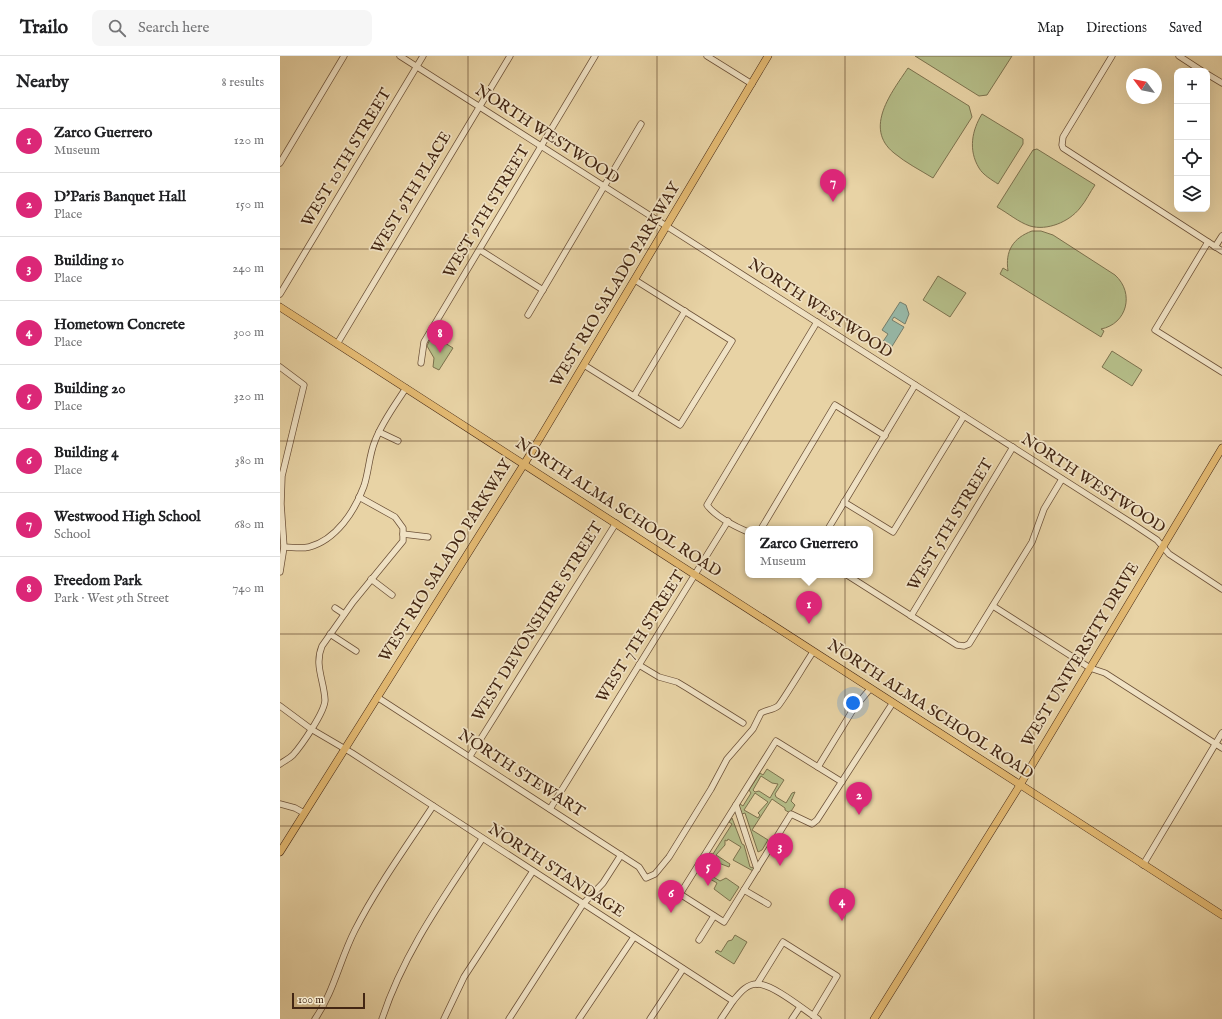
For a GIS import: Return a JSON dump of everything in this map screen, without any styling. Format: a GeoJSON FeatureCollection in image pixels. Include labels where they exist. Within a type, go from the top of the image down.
{"type":"FeatureCollection","features":[{"type":"Feature","properties":{"kind":"main road","name":"WEST RIO SALADO PARKWAY"},"geometry":{"type":"LineString","coordinates":[[280,852],[524,464],[768,56]]}},
{"type":"Feature","properties":{"kind":"main road","name":"NORTH ALMA SCHOOL ROAD"},"geometry":{"type":"LineString","coordinates":[[280,307],[696,574],[892,704],[1222,916]]}},
{"type":"Feature","properties":{"kind":"main road","name":"WEST UNIVERSITY DRIVE"},"geometry":{"type":"LineString","coordinates":[[874,1019],[1020,785],[1222,448]]}},
{"type":"Feature","properties":{"kind":"street"},"geometry":{"type":"LineString","coordinates":[[280,163],[344,56]]}},
{"type":"Feature","properties":{"kind":"street","name":"NORTH WESTWOOD"},"geometry":{"type":"LineString","coordinates":[[400,56],[416,68],[542,145],[605,187],[1156,539],[1169,554],[1222,589]]}},
{"type":"Feature","properties":{"kind":"street","name":"WEST 10TH STREET"},"geometry":{"type":"LineString","coordinates":[[280,294],[423,56]]}},
{"type":"Feature","properties":{"kind":"street","name":"WEST 9TH PLACE"},"geometry":{"type":"LineString","coordinates":[[337,344],[510,56]]}},
{"type":"Feature","properties":{"kind":"street","name":"WEST 9TH STREET"},"geometry":{"type":"LineString","coordinates":[[421,363],[424,342],[595,56]]}},
{"type":"Feature","properties":{"kind":"street"},"geometry":{"type":"LineString","coordinates":[[707,56],[752,84]]}},
{"type":"Feature","properties":{"kind":"street"},"geometry":{"type":"LineString","coordinates":[[1112,56],[1063,137],[1062,145],[1066,151],[1222,251]]}},
{"type":"Feature","properties":{"kind":"street"},"geometry":{"type":"LineString","coordinates":[[1179,56],[1197,68]]}},
{"type":"Feature","properties":{"kind":"street"},"geometry":{"type":"LineString","coordinates":[[1210,76],[1222,84]]}},
{"type":"Feature","properties":{"kind":"street"},"geometry":{"type":"LineString","coordinates":[[528,315],[641,124]]}},
{"type":"Feature","properties":{"kind":"street"},"geometry":{"type":"LineString","coordinates":[[1215,247],[1222,236]]}},
{"type":"Feature","properties":{"kind":"street"},"geometry":{"type":"LineString","coordinates":[[1208,242],[1155,330],[1222,372]]}},
{"type":"Feature","properties":{"kind":"street"},"geometry":{"type":"LineString","coordinates":[[480,250],[543,290]]}},
{"type":"Feature","properties":{"kind":"street"},"geometry":{"type":"LineString","coordinates":[[584,365],[680,425],[732,341],[635,280]]}},
{"type":"Feature","properties":{"kind":"street"},"geometry":{"type":"LineString","coordinates":[[634,396],[685,311]]}},
{"type":"Feature","properties":{"kind":"street"},"geometry":{"type":"LineString","coordinates":[[745,530],[710,510],[707,505],[816,322]]}},
{"type":"Feature","properties":{"kind":"street"},"geometry":{"type":"LineString","coordinates":[[280,367],[304,384],[281,476],[284,547],[280,572]]}},
{"type":"Feature","properties":{"kind":"street"},"geometry":{"type":"LineString","coordinates":[[830,526],[915,385]]}},
{"type":"Feature","properties":{"kind":"street"},"geometry":{"type":"LineString","coordinates":[[284,547],[307,548],[331,537],[340,527],[359,498],[379,432],[406,388]]}},
{"type":"Feature","properties":{"kind":"street"},"geometry":{"type":"LineString","coordinates":[[763,526],[835,405],[884,436]]}},
{"type":"Feature","properties":{"kind":"street"},"geometry":{"type":"LineString","coordinates":[[844,502],[893,532],[964,416]]}},
{"type":"Feature","properties":{"kind":"street"},"geometry":{"type":"LineString","coordinates":[[379,432],[398,441]]}},
{"type":"Feature","properties":{"kind":"street","name":"WEST 5TH STREET"},"geometry":{"type":"LineString","coordinates":[[911,616],[1013,447]]}},
{"type":"Feature","properties":{"kind":"street"},"geometry":{"type":"LineString","coordinates":[[852,578],[957,645],[964,646],[969,644],[1032,542],[1044,509],[1062,479]]}},
{"type":"Feature","properties":{"kind":"street"},"geometry":{"type":"LineString","coordinates":[[280,764],[292,756],[323,709],[325,700],[318,669],[318,660],[322,646],[344,614],[403,541],[401,523],[395,517],[359,498]]}},
{"type":"Feature","properties":{"kind":"street","name":"WEST 7TH STREET"},"geometry":{"type":"LineString","coordinates":[[550,809],[728,521]]}},
{"type":"Feature","properties":{"kind":"street","name":"WEST DEVONSHIRE STREET"},"geometry":{"type":"LineString","coordinates":[[470,756],[616,523]]}},
{"type":"Feature","properties":{"kind":"street"},"geometry":{"type":"LineString","coordinates":[[403,534],[428,537]]}},
{"type":"Feature","properties":{"kind":"street"},"geometry":{"type":"LineString","coordinates":[[372,579],[392,595]]}},
{"type":"Feature","properties":{"kind":"street"},"geometry":{"type":"LineString","coordinates":[[993,606],[1090,668],[1105,673],[1222,748]]}},
{"type":"Feature","properties":{"kind":"street"},"geometry":{"type":"LineString","coordinates":[[335,608],[344,614]]}},
{"type":"Feature","properties":{"kind":"street"},"geometry":{"type":"LineString","coordinates":[[330,634],[356,651]]}},
{"type":"Feature","properties":{"kind":"street","name":"NORTH STEWART"},"geometry":{"type":"LineString","coordinates":[[377,697],[639,867],[646,878],[655,874],[669,857],[712,789],[727,759],[753,729],[760,713],[777,707],[782,703],[785,694],[814,652]]}},
{"type":"Feature","properties":{"kind":"street"},"geometry":{"type":"LineString","coordinates":[[639,665],[659,677],[677,682],[743,723]]}},
{"type":"Feature","properties":{"kind":"street"},"geometry":{"type":"LineString","coordinates":[[818,767],[854,708],[870,689]]}},
{"type":"Feature","properties":{"kind":"street"},"geometry":{"type":"LineString","coordinates":[[842,782],[776,741],[680,894],[724,922],[792,814],[812,824],[818,820],[892,704]]}},
{"type":"Feature","properties":{"kind":"street","name":"NORTH STANDAGE"},"geometry":{"type":"LineString","coordinates":[[280,706],[311,729],[346,749],[482,839],[733,1001]]}},
{"type":"Feature","properties":{"kind":"street"},"geometry":{"type":"LineString","coordinates":[[1143,865],[1222,733]]}},
{"type":"Feature","properties":{"kind":"street"},"geometry":{"type":"LineString","coordinates":[[280,804],[295,808],[304,813]]}},
{"type":"Feature","properties":{"kind":"street"},"geometry":{"type":"LineString","coordinates":[[736,805],[757,869]]}},
{"type":"Feature","properties":{"kind":"street"},"geometry":{"type":"LineString","coordinates":[[315,1019],[328,999],[350,941],[361,918],[374,895],[433,806]]}},
{"type":"Feature","properties":{"kind":"street"},"geometry":{"type":"LineString","coordinates":[[382,1019],[394,985],[414,944],[482,839]]}},
{"type":"Feature","properties":{"kind":"street"},"geometry":{"type":"LineString","coordinates":[[509,1019],[582,904],[603,883],[621,855]]}},
{"type":"Feature","properties":{"kind":"street"},"geometry":{"type":"LineString","coordinates":[[444,1019],[467,972],[533,871]]}},
{"type":"Feature","properties":{"kind":"street"},"geometry":{"type":"LineString","coordinates":[[744,890],[768,904]]}},
{"type":"Feature","properties":{"kind":"street"},"geometry":{"type":"LineString","coordinates":[[699,940],[714,916]]}},
{"type":"Feature","properties":{"kind":"street"},"geometry":{"type":"LineString","coordinates":[[579,1019],[634,936]]}},
{"type":"Feature","properties":{"kind":"street"},"geometry":{"type":"LineString","coordinates":[[721,1019],[733,1001],[745,988],[757,984],[766,986],[816,1017],[837,976],[783,942],[757,984]]}},
{"type":"Feature","properties":{"kind":"street"},"geometry":{"type":"LineString","coordinates":[[650,1019],[683,969]]}},
{"type":"Feature","properties":{"kind":"street"},"geometry":{"type":"LineString","coordinates":[[792,1019],[800,1007]]}},
{"type":"Feature","properties":{"kind":"green space"},"geometry":{"type":"Polygon","coordinates":[[[915,56],[1012,56],[987,95],[979,96],[915,56]]]}},
{"type":"Feature","properties":{"kind":"green space"},"geometry":{"type":"Polygon","coordinates":[[[908,68],[969,106],[972,117],[933,178],[894,153],[885,143],[881,133],[883,110],[888,99],[908,68]]]}},
{"type":"Feature","properties":{"kind":"green space"},"geometry":{"type":"Polygon","coordinates":[[[982,114],[1023,139],[1023,144],[998,184],[981,171],[973,154],[972,147],[974,133],[982,114]]]}},
{"type":"Feature","properties":{"kind":"green space"},"geometry":{"type":"Polygon","coordinates":[[[1037,149],[1095,185],[1075,213],[1064,221],[1043,227],[1030,226],[1017,220],[997,207],[1033,150],[1037,149]]]}},
{"type":"Feature","properties":{"kind":"green space"},"geometry":{"type":"Polygon","coordinates":[[[1032,231],[1041,231],[1053,235],[1115,275],[1121,282],[1125,290],[1125,307],[1117,321],[1110,326],[1101,329],[1104,331],[1101,337],[1000,274],[1003,268],[1008,271],[1007,264],[1009,251],[1015,241],[1032,231]]]}},
{"type":"Feature","properties":{"kind":"green space"},"geometry":{"type":"Polygon","coordinates":[[[938,276],[966,293],[950,317],[923,300],[938,276]]]}},
{"type":"Feature","properties":{"kind":"green space"},"geometry":{"type":"Polygon","coordinates":[[[432,335],[453,348],[439,370],[433,367],[434,358],[427,346],[432,335]]]}},
{"type":"Feature","properties":{"kind":"green space"},"geometry":{"type":"Polygon","coordinates":[[[1112,351],[1142,370],[1132,386],[1102,367],[1112,351]]]}},
{"type":"Feature","properties":{"kind":"green space"},"geometry":{"type":"Polygon","coordinates":[[[767,769],[784,780],[775,794],[776,797],[786,803],[792,793],[795,792],[791,801],[795,805],[790,813],[772,799],[752,830],[768,840],[762,850],[758,852],[745,813],[742,814],[739,806],[740,804],[743,806],[751,793],[749,790],[760,773],[763,775],[767,769]],[[761,776],[753,790],[755,792],[759,791],[770,798],[778,784],[772,783],[761,776]],[[755,793],[744,810],[758,818],[760,815],[758,813],[768,802],[755,793]]]}},
{"type":"Feature","properties":{"kind":"green space"},"geometry":{"type":"Polygon","coordinates":[[[732,818],[742,844],[744,845],[750,867],[754,868],[753,871],[733,860],[741,847],[728,839],[727,841],[725,840],[725,845],[716,855],[730,864],[729,867],[716,862],[709,853],[713,854],[732,824],[729,822],[732,818]]]}},
{"type":"Feature","properties":{"kind":"green space"},"geometry":{"type":"Polygon","coordinates":[[[705,872],[720,881],[726,878],[739,887],[730,901],[714,889],[717,883],[703,875],[705,872]]]}},
{"type":"Feature","properties":{"kind":"green space"},"geometry":{"type":"Polygon","coordinates":[[[735,935],[747,942],[734,964],[715,952],[717,950],[721,952],[728,941],[732,940],[735,935]]]}},
{"type":"Feature","properties":{"kind":"shaded area"},"geometry":{"type":"Polygon","coordinates":[[[900,302],[906,305],[909,314],[905,324],[894,317],[892,320],[904,327],[891,348],[882,343],[888,334],[882,330],[900,302]]]}},
{"type":"Feature","properties":{"kind":"place","name":"Westwood High School"},"geometry":{"type":"Point","coordinates":[833,202]}},
{"type":"Feature","properties":{"kind":"place","name":"Freedom Park"},"geometry":{"type":"Point","coordinates":[440,353]}},
{"type":"Feature","properties":{"kind":"place","name":"Zarco Guerrero"},"geometry":{"type":"Point","coordinates":[809,624]}},
{"type":"Feature","properties":{"kind":"place","name":"D'Paris Banquet Hall"},"geometry":{"type":"Point","coordinates":[859,815]}},
{"type":"Feature","properties":{"kind":"place","name":"Building 10"},"geometry":{"type":"Point","coordinates":[780,866]}},
{"type":"Feature","properties":{"kind":"place","name":"Building 20"},"geometry":{"type":"Point","coordinates":[708,886]}},
{"type":"Feature","properties":{"kind":"place","name":"Building 4"},"geometry":{"type":"Point","coordinates":[671,913]}},
{"type":"Feature","properties":{"kind":"place","name":"Hometown Concrete"},"geometry":{"type":"Point","coordinates":[842,921]}}]}
